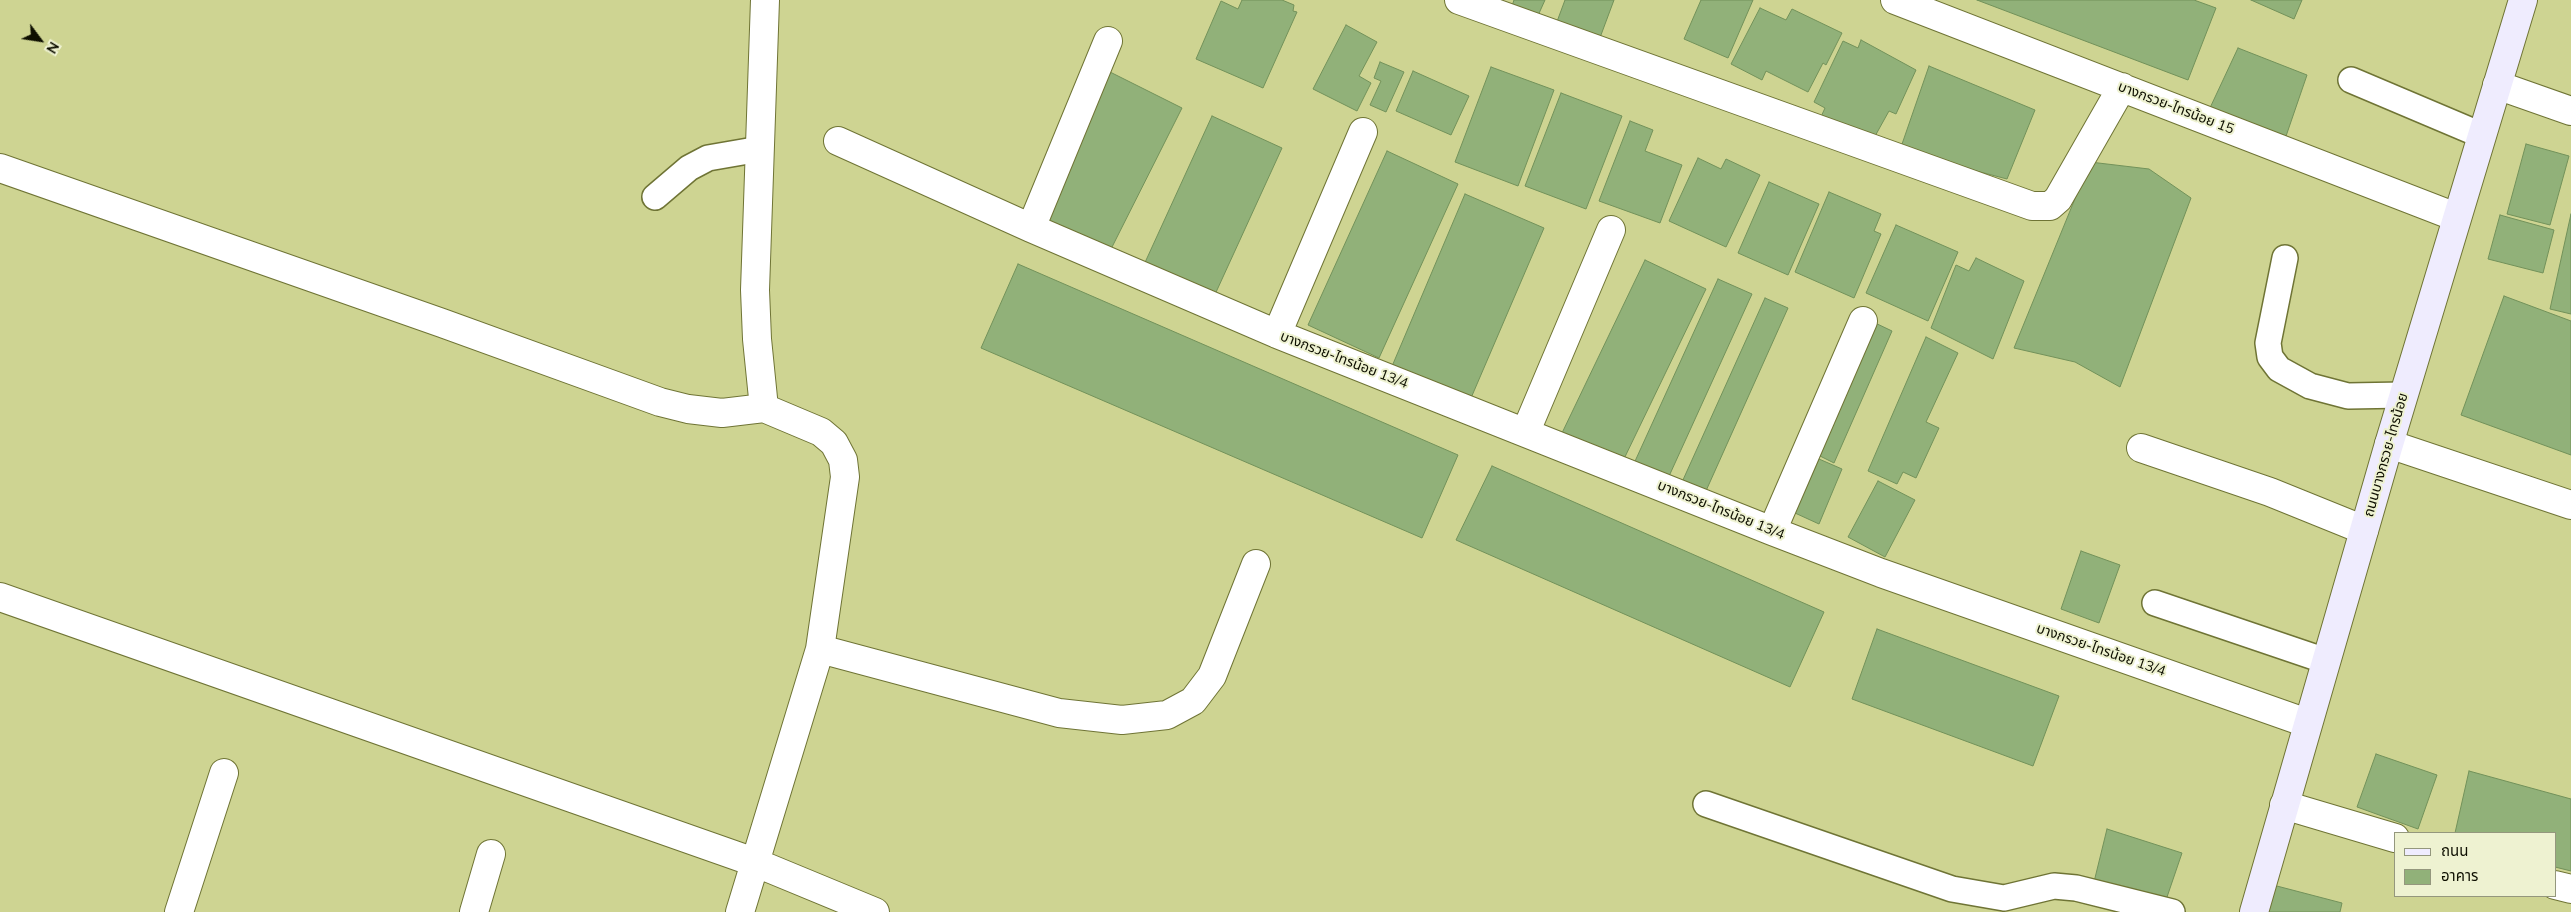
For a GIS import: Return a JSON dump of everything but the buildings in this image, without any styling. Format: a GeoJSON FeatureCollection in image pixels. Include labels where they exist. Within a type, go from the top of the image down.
{"type":"FeatureCollection","features":[{"type":"Feature","properties":{"kind":"main road","name":"ถนนบางกรวย-ไทรน้อย"},"geometry":{"type":"LineString","coordinates":[[2254,912],[2389,444],[2523,0]]}},
{"type":"Feature","properties":{"kind":"street"},"geometry":{"type":"LineString","coordinates":[[764,408],[754,290],[765,0]]}},
{"type":"Feature","properties":{"kind":"street"},"geometry":{"type":"LineString","coordinates":[[1459,0],[1505,8],[2032,206],[2050,206],[2058,199],[2122,87]]}},
{"type":"Feature","properties":{"kind":"street","name":"บางกรวย-ไทรน้อย 15"},"geometry":{"type":"LineString","coordinates":[[1895,0],[2456,217]]}},
{"type":"Feature","properties":{"kind":"street"},"geometry":{"type":"LineString","coordinates":[[1031,228],[1108,41]]}},
{"type":"Feature","properties":{"kind":"street"},"geometry":{"type":"LineString","coordinates":[[2497,85],[2571,111]]}},
{"type":"Feature","properties":{"kind":"street"},"geometry":{"type":"LineString","coordinates":[[1277,334],[1363,132]]}},
{"type":"Feature","properties":{"kind":"street","name":"บางกรวย-ไทรน้อย 13/4"},"geometry":{"type":"LineString","coordinates":[[838,141],[1031,228],[1277,334],[1526,431],[1772,531],[1890,576],[2307,723]]}},
{"type":"Feature","properties":{"kind":"street"},"geometry":{"type":"LineString","coordinates":[[0,168],[660,402],[688,409],[722,413],[764,408],[821,432],[834,443],[843,460],[845,477],[820,649],[740,912]]}},
{"type":"Feature","properties":{"kind":"street"},"geometry":{"type":"LineString","coordinates":[[1526,431],[1611,230]]}},
{"type":"Feature","properties":{"kind":"street"},"geometry":{"type":"LineString","coordinates":[[1772,531],[1863,322]]}},
{"type":"Feature","properties":{"kind":"street"},"geometry":{"type":"LineString","coordinates":[[2389,444],[2571,505]]}},
{"type":"Feature","properties":{"kind":"street"},"geometry":{"type":"LineString","coordinates":[[2141,448],[2270,492],[2364,530]]}},
{"type":"Feature","properties":{"kind":"street"},"geometry":{"type":"LineString","coordinates":[[820,649],[1059,712],[1122,720],[1167,715],[1193,701],[1212,676],[1256,564]]}},
{"type":"Feature","properties":{"kind":"street"},"geometry":{"type":"LineString","coordinates":[[0,597],[754,862],[875,912]]}},
{"type":"Feature","properties":{"kind":"street"},"geometry":{"type":"LineString","coordinates":[[179,912],[224,773]]}},
{"type":"Feature","properties":{"kind":"street"},"geometry":{"type":"LineString","coordinates":[[2284,805],[2394,838]]}},
{"type":"Feature","properties":{"kind":"street"},"geometry":{"type":"LineString","coordinates":[[474,912],[491,854]]}},
{"type":"Feature","properties":{"kind":"street"},"geometry":{"type":"LineString","coordinates":[[2556,885],[2571,889]]}},
{"type":"Feature","properties":{"kind":"lane"},"geometry":{"type":"LineString","coordinates":[[2351,80],[2481,134]]}},
{"type":"Feature","properties":{"kind":"lane"},"geometry":{"type":"LineString","coordinates":[[655,197],[689,168],[708,158],[760,149]]}},
{"type":"Feature","properties":{"kind":"lane"},"geometry":{"type":"LineString","coordinates":[[2285,258],[2268,343],[2270,357],[2279,369],[2310,386],[2348,396],[2404,394]]}},
{"type":"Feature","properties":{"kind":"lane"},"geometry":{"type":"LineString","coordinates":[[2155,602],[2326,661]]}},
{"type":"Feature","properties":{"kind":"lane"},"geometry":{"type":"LineString","coordinates":[[1706,804],[2004,905],[2054,886],[2076,888],[2172,912]]}}]}
